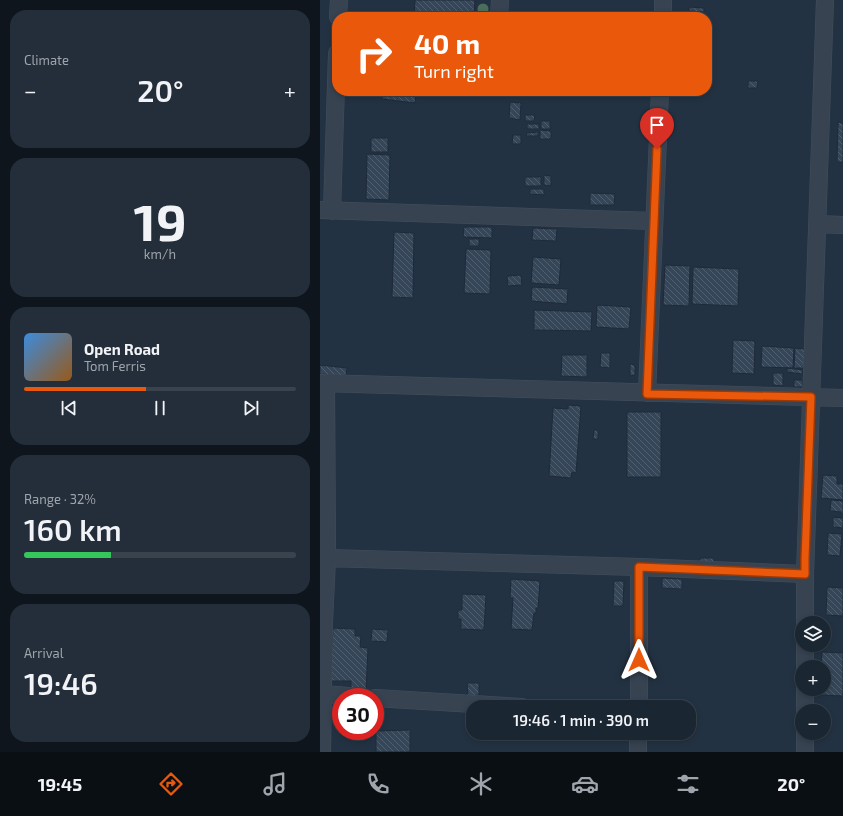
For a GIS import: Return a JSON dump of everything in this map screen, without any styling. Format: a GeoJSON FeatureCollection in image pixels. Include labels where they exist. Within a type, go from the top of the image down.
{"type":"FeatureCollection","features":[{"type":"Feature","properties":{"kind":"street"},"geometry":{"type":"LineString","coordinates":[[338,12],[339,0]]}},
{"type":"Feature","properties":{"kind":"street"},"geometry":{"type":"LineString","coordinates":[[499,12],[500,0]]}},
{"type":"Feature","properties":{"kind":"street"},"geometry":{"type":"LineString","coordinates":[[663,0],[663,12]]}},
{"type":"Feature","properties":{"kind":"street"},"geometry":{"type":"LineString","coordinates":[[805,616],[805,574],[825,0]]}},
{"type":"Feature","properties":{"kind":"street"},"geometry":{"type":"LineString","coordinates":[[334,96],[326,210],[654,221]]}},
{"type":"Feature","properties":{"kind":"street"},"geometry":{"type":"LineString","coordinates":[[647,394],[660,96]]}},
{"type":"Feature","properties":{"kind":"street"},"geometry":{"type":"LineString","coordinates":[[817,224],[843,225]]}},
{"type":"Feature","properties":{"kind":"street"},"geometry":{"type":"LineString","coordinates":[[322,752],[324,622],[327,558],[323,383],[647,394],[843,398]]}},
{"type":"Feature","properties":{"kind":"street"},"geometry":{"type":"LineString","coordinates":[[327,558],[639,567],[805,574]]}},
{"type":"Feature","properties":{"kind":"street"},"geometry":{"type":"LineString","coordinates":[[638,700],[639,567]]}},
{"type":"Feature","properties":{"kind":"street"},"geometry":{"type":"LineString","coordinates":[[323,694],[332,695]]}},
{"type":"Feature","properties":{"kind":"street"},"geometry":{"type":"LineString","coordinates":[[384,699],[466,704]]}},
{"type":"Feature","properties":{"kind":"street"},"geometry":{"type":"LineString","coordinates":[[638,740],[638,752]]}},
{"type":"Feature","properties":{"kind":"street"},"geometry":{"type":"LineString","coordinates":[[805,740],[805,752]]}},
{"type":"Feature","properties":{"kind":"building"},"geometry":{"type":"Polygon","coordinates":[[[415,0],[475,0],[474,12],[414,12],[415,0]]]}},
{"type":"Feature","properties":{"kind":"building"},"geometry":{"type":"Polygon","coordinates":[[[689,7],[704,8],[704,12],[689,11],[689,7]]]}},
{"type":"Feature","properties":{"kind":"building"},"geometry":{"type":"Polygon","coordinates":[[[748,81],[758,81],[757,88],[748,88],[748,81]]]}},
{"type":"Feature","properties":{"kind":"building"},"geometry":{"type":"Polygon","coordinates":[[[382,96],[416,96],[415,103],[382,99],[382,96]]]}},
{"type":"Feature","properties":{"kind":"building"},"geometry":{"type":"Polygon","coordinates":[[[510,102],[521,103],[520,120],[509,118],[510,102]]]}},
{"type":"Feature","properties":{"kind":"building"},"geometry":{"type":"Polygon","coordinates":[[[525,115],[535,115],[534,121],[525,121],[525,115]]]}},
{"type":"Feature","properties":{"kind":"building"},"geometry":{"type":"Polygon","coordinates":[[[541,121],[550,121],[550,129],[541,129],[541,121]]]}},
{"type":"Feature","properties":{"kind":"building"},"geometry":{"type":"Polygon","coordinates":[[[838,122],[843,123],[843,162],[837,162],[838,122]]]}},
{"type":"Feature","properties":{"kind":"building"},"geometry":{"type":"Polygon","coordinates":[[[527,124],[539,124],[539,129],[527,129],[527,124]]]}},
{"type":"Feature","properties":{"kind":"building"},"geometry":{"type":"Polygon","coordinates":[[[640,125],[647,125],[646,132],[640,131],[640,125]]]}},
{"type":"Feature","properties":{"kind":"building"},"geometry":{"type":"Polygon","coordinates":[[[540,130],[551,131],[551,139],[540,139],[540,130]]]}},
{"type":"Feature","properties":{"kind":"building"},"geometry":{"type":"Polygon","coordinates":[[[538,132],[538,136],[527,136],[526,133],[538,132]]]}},
{"type":"Feature","properties":{"kind":"building"},"geometry":{"type":"Polygon","coordinates":[[[513,135],[521,135],[521,144],[512,144],[513,135]]]}},
{"type":"Feature","properties":{"kind":"building"},"geometry":{"type":"Polygon","coordinates":[[[371,138],[388,138],[388,152],[371,152],[371,138]]]}},
{"type":"Feature","properties":{"kind":"building"},"geometry":{"type":"Polygon","coordinates":[[[367,154],[390,155],[389,200],[366,199],[367,154]]]}},
{"type":"Feature","properties":{"kind":"building"},"geometry":{"type":"Polygon","coordinates":[[[544,175],[551,176],[551,186],[544,185],[544,175]]]}},
{"type":"Feature","properties":{"kind":"building"},"geometry":{"type":"Polygon","coordinates":[[[525,177],[541,177],[541,186],[525,186],[525,177]]]}},
{"type":"Feature","properties":{"kind":"building"},"geometry":{"type":"Polygon","coordinates":[[[530,189],[544,189],[544,195],[530,194],[530,189]]]}},
{"type":"Feature","properties":{"kind":"building"},"geometry":{"type":"Polygon","coordinates":[[[590,193],[615,194],[614,205],[590,205],[590,193]]]}},
{"type":"Feature","properties":{"kind":"building"},"geometry":{"type":"Polygon","coordinates":[[[464,227],[492,227],[492,238],[463,237],[464,227]]]}},
{"type":"Feature","properties":{"kind":"building"},"geometry":{"type":"Polygon","coordinates":[[[533,228],[557,229],[556,241],[532,240],[533,228]]]}},
{"type":"Feature","properties":{"kind":"building"},"geometry":{"type":"Polygon","coordinates":[[[394,232],[414,233],[413,298],[392,297],[394,232]]]}},
{"type":"Feature","properties":{"kind":"building"},"geometry":{"type":"Polygon","coordinates":[[[469,239],[479,239],[479,246],[469,246],[469,239]]]}},
{"type":"Feature","properties":{"kind":"building"},"geometry":{"type":"Polygon","coordinates":[[[466,249],[491,250],[490,294],[464,293],[466,249]]]}},
{"type":"Feature","properties":{"kind":"building"},"geometry":{"type":"Polygon","coordinates":[[[533,257],[561,259],[559,285],[531,283],[533,257]]]}},
{"type":"Feature","properties":{"kind":"building"},"geometry":{"type":"Polygon","coordinates":[[[665,265],[690,266],[689,306],[663,305],[665,265]]]}},
{"type":"Feature","properties":{"kind":"building"},"geometry":{"type":"Polygon","coordinates":[[[693,267],[739,269],[738,306],[692,304],[693,267]]]}},
{"type":"Feature","properties":{"kind":"building"},"geometry":{"type":"Polygon","coordinates":[[[521,275],[522,285],[508,286],[507,276],[521,275]]]}},
{"type":"Feature","properties":{"kind":"building"},"geometry":{"type":"Polygon","coordinates":[[[532,287],[568,289],[567,304],[531,301],[532,287]]]}},
{"type":"Feature","properties":{"kind":"building"},"geometry":{"type":"Polygon","coordinates":[[[597,305],[631,307],[629,329],[596,327],[597,305]]]}},
{"type":"Feature","properties":{"kind":"building"},"geometry":{"type":"Polygon","coordinates":[[[534,310],[592,312],[591,331],[534,330],[534,310]]]}},
{"type":"Feature","properties":{"kind":"building"},"geometry":{"type":"Polygon","coordinates":[[[733,340],[755,341],[754,374],[732,373],[733,340]]]}},
{"type":"Feature","properties":{"kind":"building"},"geometry":{"type":"Polygon","coordinates":[[[762,346],[794,348],[793,368],[761,367],[762,346]]]}},
{"type":"Feature","properties":{"kind":"building"},"geometry":{"type":"Polygon","coordinates":[[[795,348],[805,349],[804,368],[794,368],[795,348]]]}},
{"type":"Feature","properties":{"kind":"building"},"geometry":{"type":"Polygon","coordinates":[[[601,353],[610,353],[610,368],[600,367],[601,353]]]}},
{"type":"Feature","properties":{"kind":"building"},"geometry":{"type":"Polygon","coordinates":[[[562,355],[587,355],[587,377],[561,376],[562,355]]]}},
{"type":"Feature","properties":{"kind":"building"},"geometry":{"type":"Polygon","coordinates":[[[630,364],[635,365],[635,375],[630,376],[630,364]]]}},
{"type":"Feature","properties":{"kind":"building"},"geometry":{"type":"Polygon","coordinates":[[[320,365],[347,368],[346,376],[320,374],[320,365]]]}},
{"type":"Feature","properties":{"kind":"building"},"geometry":{"type":"Polygon","coordinates":[[[787,368],[803,370],[802,374],[787,372],[787,368]]]}},
{"type":"Feature","properties":{"kind":"building"},"geometry":{"type":"Polygon","coordinates":[[[773,373],[783,373],[783,386],[773,385],[773,373]]]}},
{"type":"Feature","properties":{"kind":"building"},"geometry":{"type":"Polygon","coordinates":[[[794,380],[802,380],[803,387],[794,387],[794,380]]]}},
{"type":"Feature","properties":{"kind":"building"},"geometry":{"type":"Polygon","coordinates":[[[568,405],[581,406],[576,473],[572,472],[571,478],[549,476],[553,408],[568,409],[568,405]]]}},
{"type":"Feature","properties":{"kind":"building"},"geometry":{"type":"Polygon","coordinates":[[[627,412],[661,412],[661,477],[627,477],[627,412]]]}},
{"type":"Feature","properties":{"kind":"building"},"geometry":{"type":"Polygon","coordinates":[[[594,430],[598,430],[598,439],[593,439],[594,430]]]}},
{"type":"Feature","properties":{"kind":"building"},"geometry":{"type":"Polygon","coordinates":[[[823,475],[837,476],[837,484],[843,484],[843,500],[821,498],[823,475]]]}},
{"type":"Feature","properties":{"kind":"building"},"geometry":{"type":"Polygon","coordinates":[[[831,500],[843,501],[843,514],[841,514],[841,512],[830,511],[831,500]]]}},
{"type":"Feature","properties":{"kind":"building"},"geometry":{"type":"Polygon","coordinates":[[[833,517],[843,518],[843,528],[833,527],[833,517]]]}},
{"type":"Feature","properties":{"kind":"building"},"geometry":{"type":"Polygon","coordinates":[[[828,533],[842,534],[840,556],[827,555],[828,533]]]}},
{"type":"Feature","properties":{"kind":"building"},"geometry":{"type":"Polygon","coordinates":[[[700,558],[714,558],[714,567],[699,567],[700,558]]]}},
{"type":"Feature","properties":{"kind":"building"},"geometry":{"type":"Polygon","coordinates":[[[662,578],[682,579],[682,589],[662,588],[662,578]]]}},
{"type":"Feature","properties":{"kind":"building"},"geometry":{"type":"Polygon","coordinates":[[[511,579],[540,581],[538,608],[536,608],[536,613],[534,613],[532,630],[511,629],[513,598],[510,598],[511,579]]]}},
{"type":"Feature","properties":{"kind":"building"},"geometry":{"type":"Polygon","coordinates":[[[614,581],[624,581],[623,606],[613,606],[614,581]]]}},
{"type":"Feature","properties":{"kind":"building"},"geometry":{"type":"Polygon","coordinates":[[[827,587],[843,588],[843,616],[826,615],[827,587]]]}},
{"type":"Feature","properties":{"kind":"building"},"geometry":{"type":"Polygon","coordinates":[[[462,594],[486,595],[484,630],[461,629],[461,619],[458,619],[458,610],[462,610],[462,594]]]}},
{"type":"Feature","properties":{"kind":"building"},"geometry":{"type":"Polygon","coordinates":[[[333,628],[355,629],[355,636],[361,636],[360,647],[368,648],[366,688],[351,688],[351,681],[330,681],[333,628]]]}},
{"type":"Feature","properties":{"kind":"building"},"geometry":{"type":"Polygon","coordinates":[[[372,629],[388,630],[387,642],[371,641],[372,629]]]}},
{"type":"Feature","properties":{"kind":"building"},"geometry":{"type":"Polygon","coordinates":[[[822,652],[843,653],[843,696],[831,695],[831,660],[821,660],[822,652]]]}},
{"type":"Feature","properties":{"kind":"building"},"geometry":{"type":"Polygon","coordinates":[[[467,683],[479,683],[479,695],[468,696],[467,683]]]}},
{"type":"Feature","properties":{"kind":"building"},"geometry":{"type":"Polygon","coordinates":[[[410,730],[410,752],[376,752],[376,740],[384,740],[384,731],[410,730]]]}},
{"type":"Feature","properties":{"kind":"route"},"geometry":{"type":"LineString","coordinates":[[639,660],[639,567],[805,574],[811,397],[647,394],[657,149]]}}]}
